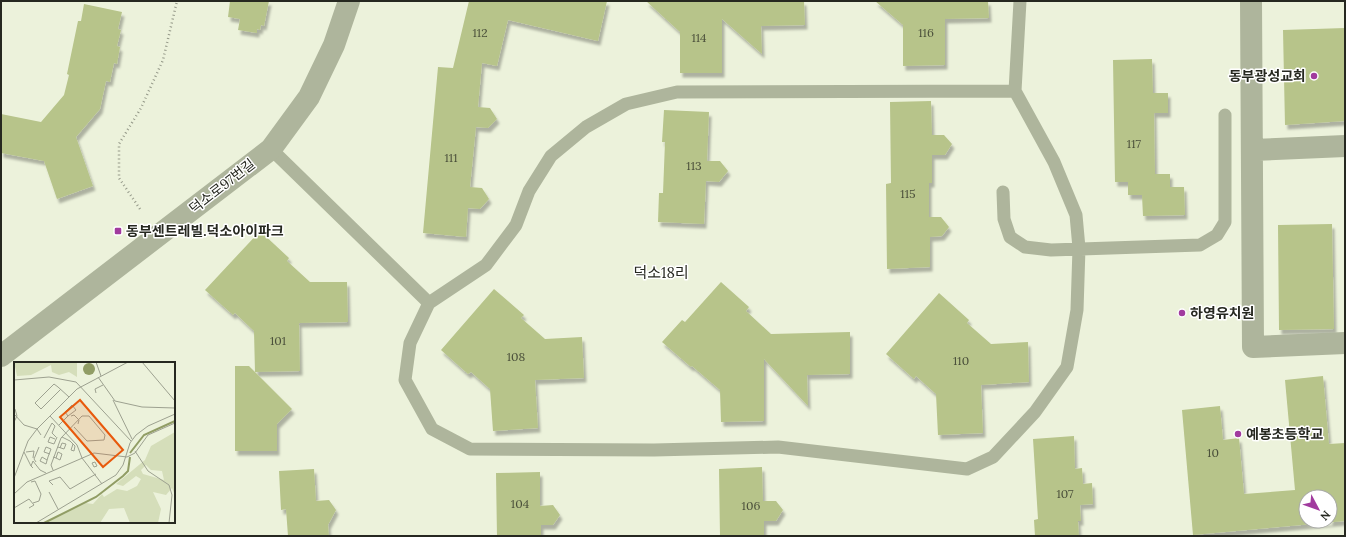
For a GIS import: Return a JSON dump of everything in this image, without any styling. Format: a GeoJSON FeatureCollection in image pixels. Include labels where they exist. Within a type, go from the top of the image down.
{"type":"FeatureCollection","features":[{"type":"Feature","properties":{"kind":"street","name":"덕소로97번길"},"geometry":{"type":"LineString","coordinates":[[1,356],[271,149],[309,97],[334,45],[350,1]]}},
{"type":"Feature","properties":{"kind":"street"},"geometry":{"type":"LineString","coordinates":[[1251,1],[1253,347],[1345,343]]}},
{"type":"Feature","properties":{"kind":"street"},"geometry":{"type":"LineString","coordinates":[[1252,150],[1345,146]]}},
{"type":"Feature","properties":{"kind":"lane"},"geometry":{"type":"LineString","coordinates":[[1015,91],[677,92],[626,104],[586,127],[551,156],[529,191],[516,225],[486,265],[429,303],[410,343],[405,380],[432,429],[470,449],[654,450],[778,447],[967,469],[993,457],[1035,412],[1067,367],[1077,310],[1079,248],[1076,214],[1054,162],[1015,91],[1020,1]]}},
{"type":"Feature","properties":{"kind":"lane"},"geometry":{"type":"LineString","coordinates":[[1003,192],[1004,219],[1010,237],[1025,247],[1051,250],[1200,245],[1217,235],[1225,222],[1225,115]]}},
{"type":"Feature","properties":{"kind":"lane"},"geometry":{"type":"LineString","coordinates":[[271,149],[429,303]]}},
{"type":"Feature","properties":{"kind":"path"},"geometry":{"type":"LineString","coordinates":[[140,209],[119,178],[119,144],[141,108],[163,60],[177,1]]}},
{"type":"Feature","properties":{"kind":"building"},"geometry":{"type":"Polygon","coordinates":[[[230,1],[269,1],[264,26],[261,25],[260,30],[257,29],[257,33],[238,30],[240,19],[228,17],[230,1]]]}},
{"type":"Feature","properties":{"kind":"building"},"geometry":{"type":"Polygon","coordinates":[[[469,1],[607,1],[598,41],[508,20],[497,66],[482,63],[478,107],[490,108],[497,119],[488,128],[476,127],[470,187],[482,188],[489,199],[480,209],[468,208],[466,237],[423,233],[438,67],[453,68],[469,1]]]}},
{"type":"Feature","properties":{"kind":"building"},"geometry":{"type":"Polygon","coordinates":[[[646,1],[804,1],[805,25],[761,26],[762,54],[722,19],[722,73],[680,73],[680,32],[646,1]]]}},
{"type":"Feature","properties":{"kind":"building"},"geometry":{"type":"Polygon","coordinates":[[[875,1],[988,1],[989,18],[945,19],[945,65],[903,66],[903,25],[875,1]]]}},
{"type":"Feature","properties":{"kind":"building"},"geometry":{"type":"Polygon","coordinates":[[[84,4],[122,12],[118,29],[121,30],[117,46],[120,47],[117,64],[114,63],[110,82],[106,81],[100,109],[76,137],[93,186],[57,199],[44,161],[1,153],[1,114],[41,122],[64,95],[78,21],[81,21],[84,4]]]}},
{"type":"Feature","properties":{"kind":"building","name":"동부광성교회"},"geometry":{"type":"Polygon","coordinates":[[[1345,28],[1345,121],[1285,125],[1283,30],[1345,28]]]}},
{"type":"Feature","properties":{"kind":"building"},"geometry":{"type":"Polygon","coordinates":[[[1152,59],[1153,93],[1168,93],[1168,113],[1154,113],[1155,174],[1170,174],[1170,187],[1184,187],[1185,215],[1143,216],[1142,195],[1128,195],[1128,182],[1115,182],[1113,60],[1152,59]]]}},
{"type":"Feature","properties":{"kind":"building"},"geometry":{"type":"Polygon","coordinates":[[[931,101],[932,135],[944,135],[952,144],[945,155],[932,155],[932,183],[929,183],[929,217],[941,217],[949,227],[942,236],[930,237],[930,267],[887,269],[886,184],[891,183],[890,102],[931,101]]]}},
{"type":"Feature","properties":{"kind":"building"},"geometry":{"type":"Polygon","coordinates":[[[664,110],[709,112],[707,161],[720,161],[728,171],[719,182],[706,181],[704,224],[658,222],[659,193],[663,193],[665,142],[662,142],[664,110]]]}},
{"type":"Feature","properties":{"kind":"building"},"geometry":{"type":"Polygon","coordinates":[[[1332,224],[1334,329],[1279,330],[1278,225],[1332,224]]]}},
{"type":"Feature","properties":{"kind":"building"},"geometry":{"type":"Polygon","coordinates":[[[260,231],[289,258],[287,261],[310,282],[347,282],[348,322],[299,323],[300,371],[255,372],[254,331],[235,313],[233,315],[205,290],[260,231]]]}},
{"type":"Feature","properties":{"kind":"building"},"geometry":{"type":"Polygon","coordinates":[[[721,282],[749,307],[746,311],[771,334],[850,332],[850,374],[807,375],[808,406],[764,359],[764,421],[721,422],[720,390],[662,342],[682,320],[685,322],[721,282]]]}},
{"type":"Feature","properties":{"kind":"building"},"geometry":{"type":"Polygon","coordinates":[[[494,289],[524,315],[521,318],[545,339],[582,337],[584,378],[535,380],[538,428],[493,431],[490,389],[471,372],[468,374],[441,350],[494,289]]]}},
{"type":"Feature","properties":{"kind":"building"},"geometry":{"type":"Polygon","coordinates":[[[939,293],[969,320],[967,323],[991,344],[1028,342],[1029,382],[981,385],[983,433],[938,435],[936,394],[916,376],[914,379],[886,354],[939,293]]]}},
{"type":"Feature","properties":{"kind":"building"},"geometry":{"type":"Polygon","coordinates":[[[235,366],[249,366],[292,409],[277,424],[277,451],[235,451],[235,366]]]}},
{"type":"Feature","properties":{"kind":"building"},"geometry":{"type":"Polygon","coordinates":[[[1323,376],[1329,444],[1345,443],[1345,521],[1338,522],[1338,489],[1298,489],[1298,525],[1193,535],[1182,410],[1220,406],[1223,440],[1239,438],[1244,494],[1295,490],[1285,380],[1323,376]]]}},
{"type":"Feature","properties":{"kind":"building"},"geometry":{"type":"Polygon","coordinates":[[[1074,436],[1075,469],[1082,468],[1083,484],[1092,483],[1093,504],[1080,505],[1081,521],[1078,521],[1079,536],[1035,536],[1034,520],[1038,519],[1033,439],[1074,436]]]}},
{"type":"Feature","properties":{"kind":"building"},"geometry":{"type":"Polygon","coordinates":[[[762,467],[763,501],[776,501],[783,510],[776,521],[764,521],[764,536],[720,536],[719,469],[762,467]]]}},
{"type":"Feature","properties":{"kind":"building"},"geometry":{"type":"Polygon","coordinates":[[[314,469],[316,501],[329,500],[336,510],[328,525],[329,536],[288,536],[286,509],[281,510],[279,471],[314,469]]]}},
{"type":"Feature","properties":{"kind":"building"},"geometry":{"type":"Polygon","coordinates":[[[540,472],[540,506],[553,505],[560,515],[553,525],[541,525],[541,536],[497,536],[496,473],[540,472]]]}},
{"type":"Feature","properties":{"kind":"place","name":"동부광성교회"},"geometry":{"type":"Point","coordinates":[1314,76]}},
{"type":"Feature","properties":{"kind":"place","name":"동부센트레빌.덕소아이파크"},"geometry":{"type":"Point","coordinates":[118,231]}},
{"type":"Feature","properties":{"kind":"place","name":"하영유치원"},"geometry":{"type":"Point","coordinates":[1182,313]}},
{"type":"Feature","properties":{"kind":"place","name":"예봉초등학교"},"geometry":{"type":"Point","coordinates":[1238,434]}},
{"type":"Feature","properties":{"kind":"district","name":"덕소18리"},"geometry":{"type":"Point","coordinates":[661,273]}}]}
